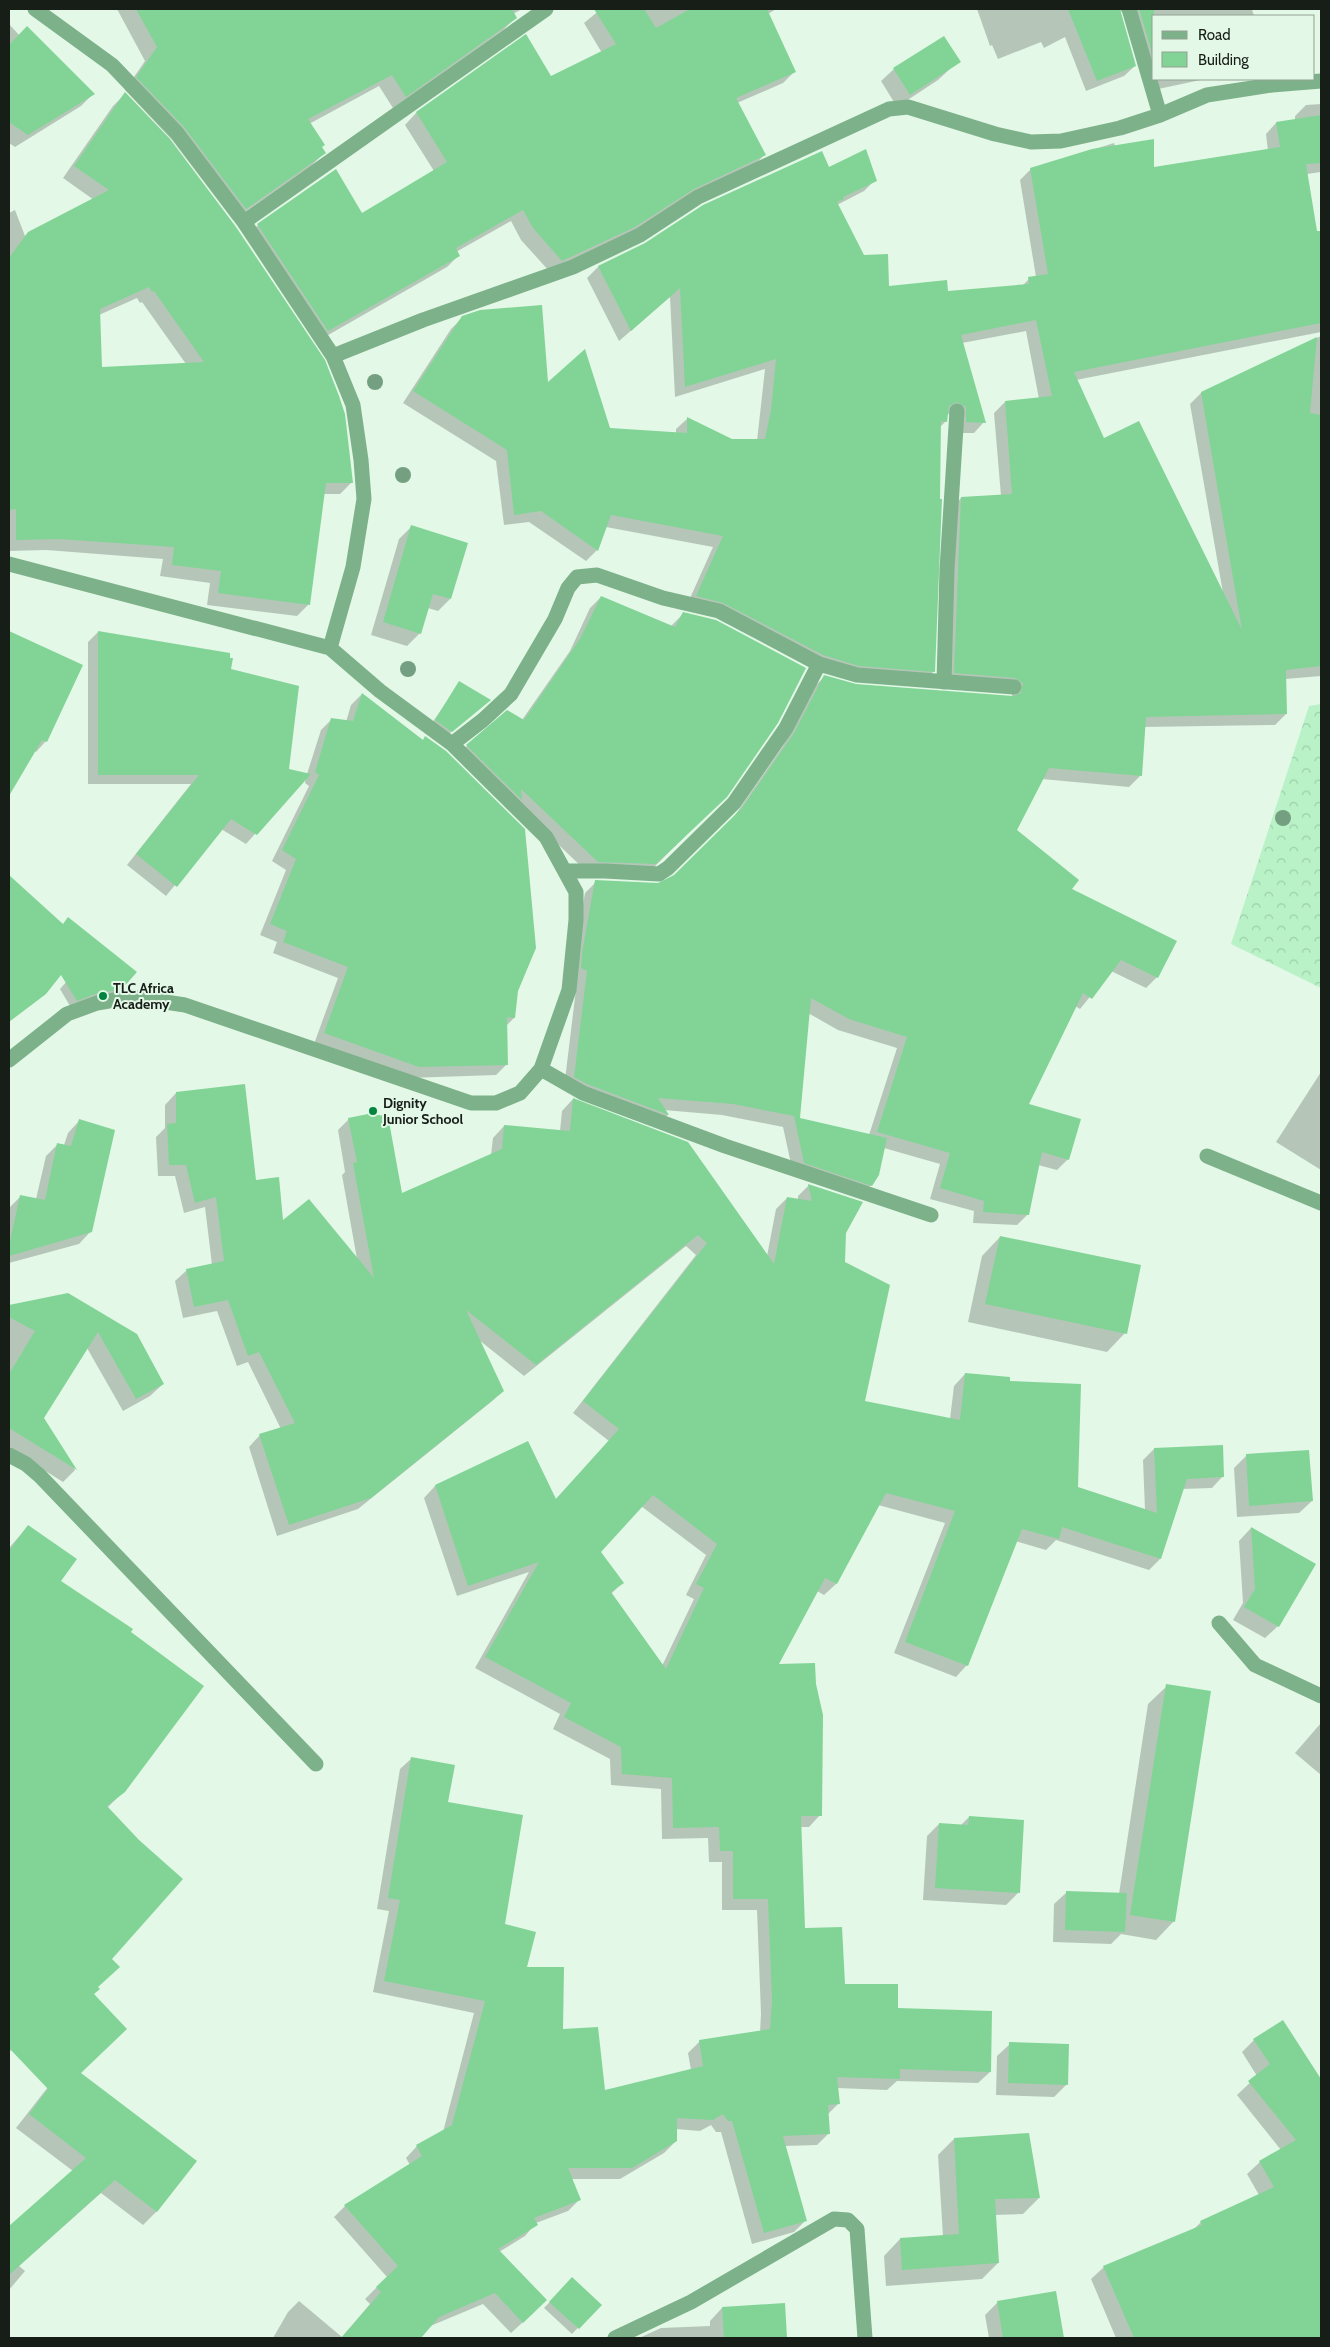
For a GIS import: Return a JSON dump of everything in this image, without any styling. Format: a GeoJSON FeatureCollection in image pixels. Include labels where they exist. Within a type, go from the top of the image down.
{"type":"FeatureCollection","features":[{"type":"Feature","properties":{"kind":"street"},"geometry":{"type":"LineString","coordinates":[[35,9],[112,65],[176,133],[244,222],[333,356],[352,405],[362,460],[364,498],[353,567],[330,648]]}},
{"type":"Feature","properties":{"kind":"street"},"geometry":{"type":"LineString","coordinates":[[244,222],[546,9]]}},
{"type":"Feature","properties":{"kind":"street"},"geometry":{"type":"LineString","coordinates":[[1128,9],[1160,115]]}},
{"type":"Feature","properties":{"kind":"street"},"geometry":{"type":"LineString","coordinates":[[333,356],[423,320],[573,267],[640,234],[698,197],[889,109],[908,107],[995,134],[1031,142],[1061,141],[1120,128],[1160,115],[1207,95],[1272,85],[1321,81]]}},
{"type":"Feature","properties":{"kind":"street"},"geometry":{"type":"LineString","coordinates":[[944,682],[947,569],[957,411]]}},
{"type":"Feature","properties":{"kind":"street"},"geometry":{"type":"LineString","coordinates":[[9,564],[330,648],[380,691],[452,744],[546,837],[576,892],[576,920],[569,990],[541,1069],[520,1092],[496,1103],[471,1103],[185,1005],[132,997],[97,1003],[67,1014],[9,1060]]}},
{"type":"Feature","properties":{"kind":"street"},"geometry":{"type":"LineString","coordinates":[[452,744],[483,720],[511,694],[555,619],[568,588],[577,578],[597,575],[663,598],[719,612],[819,664],[857,675],[1014,687]]}},
{"type":"Feature","properties":{"kind":"street"},"geometry":{"type":"LineString","coordinates":[[566,871],[659,874],[668,868],[734,803],[786,728],[819,664]]}},
{"type":"Feature","properties":{"kind":"street"},"geometry":{"type":"LineString","coordinates":[[541,1069],[583,1093],[725,1146],[931,1215]]}},
{"type":"Feature","properties":{"kind":"street"},"geometry":{"type":"LineString","coordinates":[[1207,1156],[1321,1203]]}},
{"type":"Feature","properties":{"kind":"street"},"geometry":{"type":"LineString","coordinates":[[9,1455],[26,1464],[40,1476],[316,1764]]}},
{"type":"Feature","properties":{"kind":"street"},"geometry":{"type":"LineString","coordinates":[[1219,1623],[1255,1665],[1321,1696]]}},
{"type":"Feature","properties":{"kind":"street"},"geometry":{"type":"LineString","coordinates":[[615,2338],[691,2302],[834,2219],[848,2220],[857,2229],[865,2338]]}},
{"type":"Feature","properties":{"kind":"green space"},"geometry":{"type":"Polygon","coordinates":[[[1321,704],[1321,988],[1231,944],[1309,706],[1321,704]]]}},
{"type":"Feature","properties":{"kind":"building"},"geometry":{"type":"Polygon","coordinates":[[[136,9],[512,9],[517,18],[406,97],[392,75],[308,119],[325,145],[322,147],[326,153],[246,209],[184,127],[136,77],[157,47],[136,9]]]}},
{"type":"Feature","properties":{"kind":"building"},"geometry":{"type":"Polygon","coordinates":[[[594,9],[644,9],[656,28],[690,9],[767,9],[796,72],[736,98],[766,155],[694,189],[635,227],[562,261],[533,228],[523,210],[456,248],[460,256],[328,331],[257,224],[336,169],[362,213],[447,162],[416,112],[526,34],[551,76],[616,44],[594,9]]]}},
{"type":"Feature","properties":{"kind":"building"},"geometry":{"type":"Polygon","coordinates":[[[1068,9],[1120,9],[1136,66],[1097,81],[1068,9]]]}},
{"type":"Feature","properties":{"kind":"building"},"geometry":{"type":"Polygon","coordinates":[[[1139,9],[1154,9],[1154,15],[1152,15],[1152,52],[1139,9]]]}},
{"type":"Feature","properties":{"kind":"building"},"geometry":{"type":"Polygon","coordinates":[[[27,26],[95,94],[28,135],[9,122],[9,45],[27,26]]]}},
{"type":"Feature","properties":{"kind":"building"},"geometry":{"type":"Polygon","coordinates":[[[944,36],[961,62],[910,95],[893,68],[944,36]]]}},
{"type":"Feature","properties":{"kind":"building"},"geometry":{"type":"Polygon","coordinates":[[[125,92],[170,139],[236,227],[325,360],[345,414],[353,483],[326,483],[310,605],[218,593],[221,571],[172,565],[174,547],[59,539],[16,540],[16,509],[9,510],[9,258],[28,232],[109,190],[74,166],[125,92]],[[149,287],[100,309],[102,367],[204,362],[154,291],[152,292],[149,287]]]}},
{"type":"Feature","properties":{"kind":"building"},"geometry":{"type":"Polygon","coordinates":[[[1321,115],[1321,163],[1306,164],[1317,231],[1321,231],[1321,323],[1074,372],[1104,438],[1139,421],[1242,630],[1201,392],[1317,337],[1310,413],[1321,415],[1321,666],[1286,670],[1287,714],[1146,717],[1142,776],[1049,768],[1017,830],[1079,880],[1072,889],[1177,941],[1158,978],[1121,960],[1092,999],[1083,993],[1029,1104],[1081,1119],[1069,1160],[1042,1152],[1029,1215],[983,1212],[984,1201],[940,1188],[950,1153],[877,1132],[907,1037],[849,1019],[811,998],[800,1118],[887,1138],[879,1175],[872,1186],[804,1163],[794,1116],[733,1104],[658,1098],[669,1115],[587,1084],[574,1077],[587,971],[581,968],[582,953],[595,880],[658,883],[674,875],[742,808],[794,733],[824,675],[856,684],[1013,696],[1021,693],[1023,683],[1015,678],[954,673],[961,497],[1012,494],[1005,401],[1052,396],[1036,320],[961,335],[986,423],[966,422],[966,407],[957,402],[949,406],[947,422],[941,421],[940,499],[942,499],[935,672],[859,666],[823,655],[723,603],[696,596],[723,536],[611,515],[598,551],[541,511],[514,515],[507,450],[413,391],[462,316],[480,310],[542,305],[548,382],[585,349],[610,428],[687,433],[687,417],[732,439],[765,439],[771,410],[776,359],[685,387],[680,288],[631,331],[598,266],[645,243],[703,205],[822,151],[829,167],[866,149],[877,181],[843,197],[844,199],[837,202],[864,255],[888,254],[889,286],[947,280],[948,291],[1029,284],[1028,277],[1048,274],[1030,168],[1092,149],[1154,139],[1154,167],[1280,147],[1276,122],[1321,115]]]}},
{"type":"Feature","properties":{"kind":"building"},"geometry":{"type":"Polygon","coordinates":[[[411,525],[468,543],[451,599],[433,594],[421,634],[383,622],[411,525]]]}},
{"type":"Feature","properties":{"kind":"building"},"geometry":{"type":"Polygon","coordinates":[[[601,596],[675,627],[683,612],[716,620],[806,668],[778,723],[727,797],[656,864],[598,862],[521,789],[522,800],[466,745],[507,710],[524,720],[580,639],[601,596]]]}},
{"type":"Feature","properties":{"kind":"building"},"geometry":{"type":"Polygon","coordinates":[[[9,631],[83,665],[47,742],[42,740],[9,796],[9,631]]]}},
{"type":"Feature","properties":{"kind":"building"},"geometry":{"type":"Polygon","coordinates":[[[98,631],[230,653],[230,658],[233,658],[231,669],[299,686],[289,769],[311,774],[257,835],[231,819],[177,887],[136,854],[199,775],[98,775],[98,631]]]}},
{"type":"Feature","properties":{"kind":"building"},"geometry":{"type":"Polygon","coordinates":[[[459,681],[491,700],[452,732],[435,720],[459,681]]]}},
{"type":"Feature","properties":{"kind":"building"},"geometry":{"type":"Polygon","coordinates":[[[362,693],[423,740],[425,736],[446,751],[525,829],[536,948],[518,991],[515,1018],[507,1017],[508,1065],[419,1067],[324,1033],[348,967],[283,942],[287,931],[270,924],[296,859],[282,850],[319,775],[315,772],[331,718],[353,721],[362,693]]]}},
{"type":"Feature","properties":{"kind":"building"},"geometry":{"type":"Polygon","coordinates":[[[9,875],[63,924],[68,917],[137,972],[122,989],[95,994],[77,1001],[61,975],[46,994],[9,1022],[9,875]]]}},
{"type":"Feature","properties":{"kind":"building"},"geometry":{"type":"Polygon","coordinates":[[[245,1084],[256,1180],[279,1177],[283,1220],[309,1199],[374,1278],[353,1163],[357,1162],[348,1118],[368,1114],[388,1116],[402,1193],[502,1149],[504,1125],[570,1131],[573,1098],[688,1142],[774,1264],[787,1197],[812,1201],[808,1184],[863,1202],[846,1233],[845,1262],[890,1285],[865,1401],[960,1420],[965,1373],[1010,1377],[1010,1381],[1081,1384],[1078,1487],[1157,1513],[1154,1448],[1223,1445],[1224,1477],[1187,1479],[1161,1559],[1062,1527],[1059,1539],[1022,1529],[968,1666],[905,1642],[955,1511],[886,1493],[837,1584],[825,1578],[779,1664],[815,1663],[816,1684],[823,1715],[822,1816],[801,1816],[805,1928],[842,1927],[845,1984],[898,1984],[898,2008],[992,2011],[991,2072],[900,2069],[900,2079],[837,2077],[840,2104],[828,2105],[830,2134],[783,2136],[807,2221],[764,2233],[732,2121],[728,2121],[723,2114],[713,2120],[677,2118],[677,2141],[632,2168],[568,2168],[581,2200],[534,2218],[538,2225],[498,2249],[547,2300],[523,2323],[495,2293],[439,2317],[421,2338],[341,2338],[381,2292],[376,2287],[398,2266],[344,2205],[422,2156],[416,2145],[452,2125],[485,2001],[384,1981],[400,1900],[388,1898],[411,1757],[455,1765],[448,1802],[523,1815],[505,1924],[536,1932],[527,1967],[564,1967],[563,2029],[598,2027],[605,2090],[703,2066],[699,2040],[770,2029],[772,2001],[768,1899],[733,1899],[733,1851],[720,1851],[719,1827],[673,1828],[672,1778],[622,1774],[621,1747],[564,1717],[571,1703],[485,1657],[539,1562],[468,1586],[435,1485],[528,1441],[556,1499],[619,1429],[583,1401],[707,1243],[698,1235],[536,1365],[466,1310],[504,1391],[371,1498],[289,1525],[259,1434],[295,1423],[259,1352],[248,1356],[228,1300],[194,1307],[186,1269],[224,1261],[216,1197],[195,1203],[186,1165],[169,1165],[167,1124],[176,1123],[176,1092],[245,1084]],[[653,1495],[601,1552],[624,1583],[611,1592],[666,1669],[704,1588],[696,1584],[717,1544],[653,1495]]]}},
{"type":"Feature","properties":{"kind":"building"},"geometry":{"type":"Polygon","coordinates":[[[79,1119],[115,1130],[92,1232],[9,1256],[9,1246],[20,1195],[45,1200],[57,1143],[71,1146],[79,1119]]]}},
{"type":"Feature","properties":{"kind":"building"},"geometry":{"type":"Polygon","coordinates":[[[1000,1236],[1141,1265],[1127,1334],[985,1304],[1000,1236]]]}},
{"type":"Feature","properties":{"kind":"building"},"geometry":{"type":"Polygon","coordinates":[[[68,1293],[137,1334],[164,1384],[136,1399],[98,1332],[44,1418],[77,1470],[9,1428],[9,1374],[35,1331],[9,1317],[9,1305],[68,1293]]]}},
{"type":"Feature","properties":{"kind":"building"},"geometry":{"type":"Polygon","coordinates":[[[1309,1450],[1313,1501],[1249,1506],[1246,1454],[1309,1450]]]}},
{"type":"Feature","properties":{"kind":"building"},"geometry":{"type":"Polygon","coordinates":[[[28,1525],[77,1559],[61,1581],[133,1629],[131,1632],[204,1686],[125,1792],[107,1806],[139,1840],[183,1879],[112,1959],[120,1967],[98,1987],[100,1989],[94,1994],[127,2029],[81,2073],[197,2161],[157,2212],[115,2180],[9,2275],[9,2226],[86,2158],[29,2114],[48,2089],[9,2048],[9,1551],[28,1525]]]}},
{"type":"Feature","properties":{"kind":"building"},"geometry":{"type":"Polygon","coordinates":[[[1251,1527],[1316,1564],[1279,1627],[1244,1607],[1255,1589],[1251,1527]]]}},
{"type":"Feature","properties":{"kind":"building"},"geometry":{"type":"Polygon","coordinates":[[[1166,1684],[1211,1691],[1175,1922],[1130,1915],[1166,1684]]]}},
{"type":"Feature","properties":{"kind":"building"},"geometry":{"type":"Polygon","coordinates":[[[969,1816],[1024,1820],[1020,1893],[935,1888],[939,1823],[968,1825],[969,1816]]]}},
{"type":"Feature","properties":{"kind":"building"},"geometry":{"type":"Polygon","coordinates":[[[1066,1891],[1127,1893],[1125,1932],[1065,1930],[1066,1891]]]}},
{"type":"Feature","properties":{"kind":"building"},"geometry":{"type":"Polygon","coordinates":[[[1283,2020],[1321,2079],[1321,2338],[1134,2338],[1103,2266],[1202,2225],[1200,2221],[1274,2187],[1259,2161],[1296,2140],[1248,2081],[1270,2064],[1253,2039],[1283,2020]]]}},
{"type":"Feature","properties":{"kind":"building"},"geometry":{"type":"Polygon","coordinates":[[[1009,2042],[1069,2044],[1068,2085],[1008,2083],[1009,2042]]]}},
{"type":"Feature","properties":{"kind":"building"},"geometry":{"type":"Polygon","coordinates":[[[1029,2133],[1040,2198],[995,2199],[999,2263],[902,2270],[900,2238],[959,2234],[954,2138],[1029,2133]]]}},
{"type":"Feature","properties":{"kind":"building"},"geometry":{"type":"Polygon","coordinates":[[[572,2277],[602,2305],[579,2329],[549,2302],[572,2277]]]}},
{"type":"Feature","properties":{"kind":"building"},"geometry":{"type":"Polygon","coordinates":[[[1056,2291],[1064,2338],[1003,2338],[997,2301],[1056,2291]]]}},
{"type":"Feature","properties":{"kind":"building"},"geometry":{"type":"Polygon","coordinates":[[[785,2303],[787,2338],[724,2338],[722,2307],[785,2303]]]}},
{"type":"Feature","properties":{"kind":"place","name":"TLC Africa Academy"},"geometry":{"type":"Point","coordinates":[103,996]}},
{"type":"Feature","properties":{"kind":"place","name":"Dignity Junior School"},"geometry":{"type":"Point","coordinates":[373,1111]}}]}
